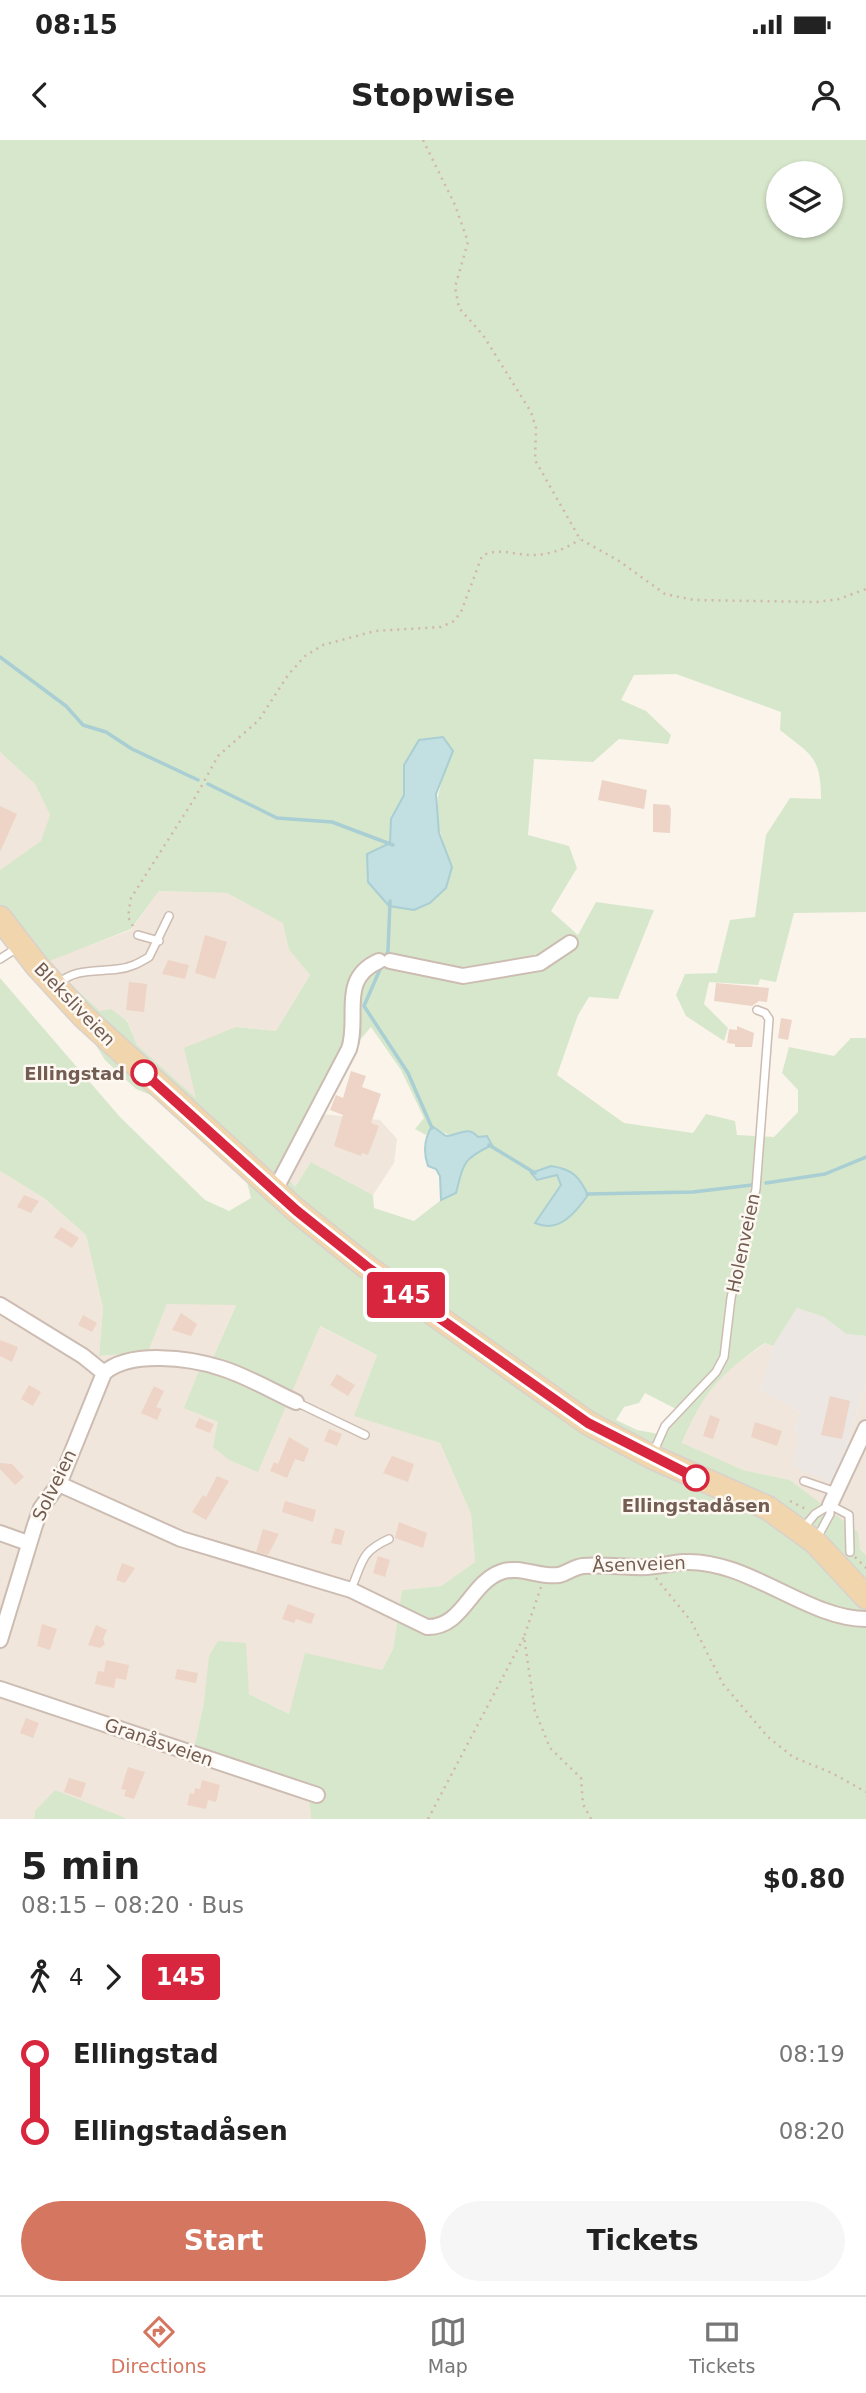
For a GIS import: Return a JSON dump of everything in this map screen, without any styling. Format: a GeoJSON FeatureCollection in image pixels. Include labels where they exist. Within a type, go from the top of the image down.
{"type":"FeatureCollection","features":[{"type":"Feature","properties":{"kind":"main road","name":"Bleksliveien"},"geometry":{"type":"LineString","coordinates":[[0,918],[20,946],[56,987],[117,1048],[275,1190],[367,1267],[588,1423],[652,1457],[768,1508],[808,1536],[866,1598]]}},
{"type":"Feature","properties":{"kind":"street"},"geometry":{"type":"LineString","coordinates":[[275,1190],[349,1049],[353,1034],[353,987],[364,970],[385,961],[463,976],[540,963],[570,943]]}},
{"type":"Feature","properties":{"kind":"street"},"geometry":{"type":"LineString","coordinates":[[0,1305],[83,1356],[104,1373],[111,1367],[128,1362],[192,1362],[229,1371],[296,1402]]}},
{"type":"Feature","properties":{"kind":"street","name":"Solveien"},"geometry":{"type":"LineString","coordinates":[[0,1640],[41,1508],[59,1484],[104,1373]]}},
{"type":"Feature","properties":{"kind":"street"},"geometry":{"type":"LineString","coordinates":[[833,1499],[866,1428]]}},
{"type":"Feature","properties":{"kind":"street","name":"Åsenveien"},"geometry":{"type":"LineString","coordinates":[[59,1484],[181,1539],[351,1590],[417,1624],[435,1628],[458,1613],[492,1576],[512,1570],[561,1574],[582,1566],[647,1567],[704,1563],[754,1578],[831,1612],[866,1619]]}},
{"type":"Feature","properties":{"kind":"street"},"geometry":{"type":"LineString","coordinates":[[0,1533],[28,1543]]}},
{"type":"Feature","properties":{"kind":"street","name":"Granåsveien"},"geometry":{"type":"LineString","coordinates":[[0,1689],[317,1795]]}},
{"type":"Feature","properties":{"kind":"lane"},"geometry":{"type":"LineString","coordinates":[[56,987],[65,977],[79,972],[134,965],[149,957],[169,916]]}},
{"type":"Feature","properties":{"kind":"lane"},"geometry":{"type":"LineString","coordinates":[[138,935],[159,941]]}},
{"type":"Feature","properties":{"kind":"lane"},"geometry":{"type":"LineString","coordinates":[[0,959],[20,946]]}},
{"type":"Feature","properties":{"kind":"lane","name":"Holenveien"},"geometry":{"type":"LineString","coordinates":[[652,1457],[664,1426],[716,1372],[724,1357],[731,1298],[756,1189],[767,1076],[769,1019],[765,1013],[757,1010]]}},
{"type":"Feature","properties":{"kind":"lane"},"geometry":{"type":"LineString","coordinates":[[296,1402],[365,1436]]}},
{"type":"Feature","properties":{"kind":"lane"},"geometry":{"type":"LineString","coordinates":[[804,1480],[833,1499],[849,1515],[850,1552]]}},
{"type":"Feature","properties":{"kind":"lane"},"geometry":{"type":"LineString","coordinates":[[808,1536],[830,1514],[833,1499]]}},
{"type":"Feature","properties":{"kind":"lane"},"geometry":{"type":"LineString","coordinates":[[808,1536],[815,1514],[833,1499]]}},
{"type":"Feature","properties":{"kind":"lane"},"geometry":{"type":"LineString","coordinates":[[351,1590],[364,1554],[371,1547],[389,1539]]}},
{"type":"Feature","properties":{"kind":"path"},"geometry":{"type":"LineString","coordinates":[[423,140],[455,205],[468,242],[455,287],[459,308],[483,335],[531,412],[536,428],[535,460],[580,540],[619,561],[664,594],[694,600],[817,602],[839,599],[866,589]]}},
{"type":"Feature","properties":{"kind":"path"},"geometry":{"type":"LineString","coordinates":[[138,935],[128,917],[131,898],[189,808],[218,756],[259,720],[297,665],[323,645],[347,638],[375,631],[440,627],[454,621],[461,612],[482,556],[491,550],[532,555],[568,548],[580,540]]}},
{"type":"Feature","properties":{"kind":"path"},"geometry":{"type":"LineString","coordinates":[[647,1567],[691,1621],[723,1684],[768,1737],[793,1757],[832,1773],[866,1792]]}},
{"type":"Feature","properties":{"kind":"path"},"geometry":{"type":"LineString","coordinates":[[428,1819],[524,1637],[546,1574]]}},
{"type":"Feature","properties":{"kind":"path"},"geometry":{"type":"LineString","coordinates":[[524,1637],[535,1711],[550,1748],[581,1778],[583,1804],[591,1819]]}},
{"type":"Feature","properties":{"kind":"shaded area"},"geometry":{"type":"Polygon","coordinates":[[[0,752],[35,784],[50,815],[42,841],[0,870],[0,752]]]}},
{"type":"Feature","properties":{"kind":"shaded area"},"geometry":{"type":"Polygon","coordinates":[[[159,891],[227,893],[284,923],[289,950],[310,975],[276,1031],[236,1027],[197,1099],[137,1045],[127,1020],[100,1011],[46,961],[131,930],[159,891]]]}},
{"type":"Feature","properties":{"kind":"shaded area"},"geometry":{"type":"Polygon","coordinates":[[[312,1113],[380,1120],[397,1139],[394,1163],[373,1195],[311,1162],[295,1187],[282,1170],[312,1113]]]}},
{"type":"Feature","properties":{"kind":"shaded area"},"geometry":{"type":"Polygon","coordinates":[[[0,1171],[44,1198],[86,1235],[103,1308],[99,1356],[148,1352],[167,1304],[236,1304],[213,1358],[198,1373],[185,1407],[218,1422],[229,1460],[258,1471],[319,1326],[377,1355],[355,1415],[440,1443],[471,1514],[475,1562],[441,1586],[402,1590],[393,1649],[382,1670],[289,1714],[249,1694],[204,1703],[194,1747],[309,1783],[311,1819],[128,1819],[55,1791],[35,1811],[34,1819],[0,1819],[0,1171]]]}},
{"type":"Feature","properties":{"kind":"shaded area"},"geometry":{"type":"Polygon","coordinates":[[[797,1308],[824,1317],[846,1334],[866,1336],[866,1383],[835,1484],[792,1466],[798,1439],[794,1430],[800,1412],[760,1390],[773,1346],[797,1308]]]}},
{"type":"Feature","properties":{"kind":"shaded area"},"geometry":{"type":"Polygon","coordinates":[[[766,1343],[773,1346],[760,1390],[800,1412],[794,1430],[835,1484],[866,1383],[866,1555],[813,1498],[790,1480],[743,1470],[682,1444],[696,1409],[726,1371],[766,1343]]]}},
{"type":"Feature","properties":{"kind":"green space"},"geometry":{"type":"Polygon","coordinates":[[[0,140],[866,140],[866,912],[794,913],[776,982],[760,979],[758,985],[709,982],[704,1004],[728,1028],[724,1041],[686,1016],[676,995],[685,974],[717,973],[730,920],[755,917],[766,835],[790,798],[821,799],[821,785],[816,765],[807,751],[780,730],[781,712],[676,674],[634,675],[621,700],[646,711],[671,735],[668,744],[619,739],[593,762],[534,759],[528,835],[569,846],[577,868],[551,911],[578,935],[596,902],[654,910],[618,999],[589,997],[578,1015],[557,1075],[624,1123],[693,1133],[706,1114],[735,1121],[737,1135],[774,1137],[798,1112],[798,1090],[782,1073],[789,1047],[834,1056],[851,1038],[866,1038],[866,1336],[846,1334],[824,1317],[797,1308],[773,1346],[765,1343],[714,1386],[698,1410],[682,1443],[743,1470],[790,1480],[858,1532],[860,1549],[866,1555],[866,1819],[311,1819],[308,1783],[194,1747],[204,1703],[209,1656],[218,1641],[246,1643],[249,1694],[289,1714],[305,1653],[382,1670],[393,1649],[402,1590],[441,1586],[475,1562],[471,1514],[440,1443],[354,1416],[377,1355],[320,1326],[258,1472],[229,1460],[213,1447],[218,1422],[184,1408],[198,1373],[213,1358],[236,1305],[167,1304],[148,1352],[99,1356],[103,1308],[86,1235],[44,1198],[0,1171],[0,978],[120,1117],[205,1200],[229,1211],[251,1198],[246,1178],[163,1100],[136,1089],[105,1060],[89,1034],[0,939],[0,870],[41,841],[50,815],[35,784],[0,752],[0,140]],[[453,751],[404,765],[404,795],[391,819],[390,843],[367,854],[452,867],[441,834],[437,809],[441,784],[453,751]],[[159,891],[131,929],[47,962],[100,1011],[111,1009],[127,1021],[137,1045],[196,1098],[184,1048],[236,1027],[276,1031],[310,975],[289,950],[283,923],[227,893],[159,891]],[[371,1027],[336,1068],[282,1170],[295,1187],[311,1162],[373,1195],[374,1208],[414,1221],[441,1200],[456,1193],[466,1162],[492,1145],[447,1134],[432,1126],[426,1135],[415,1129],[424,1118],[401,1070],[371,1027]],[[645,1393],[639,1403],[624,1407],[616,1420],[637,1430],[659,1434],[678,1410],[645,1393]]]}},
{"type":"Feature","properties":{"kind":"green space"},"geometry":{"type":"Polygon","coordinates":[[[55,1790],[128,1819],[34,1819],[35,1811],[55,1790]]]}},
{"type":"Feature","properties":{"kind":"water"},"geometry":{"type":"Polygon","coordinates":[[[443,737],[453,751],[436,794],[439,833],[452,867],[446,888],[430,903],[414,910],[389,906],[368,882],[367,854],[390,843],[391,819],[404,795],[404,765],[419,740],[443,737]]]}},
{"type":"Feature","properties":{"kind":"water"},"geometry":{"type":"Polygon","coordinates":[[[432,1126],[446,1136],[467,1131],[478,1137],[487,1136],[492,1145],[470,1158],[463,1168],[456,1193],[441,1200],[440,1176],[436,1169],[428,1166],[425,1156],[426,1141],[432,1126]]]}},
{"type":"Feature","properties":{"kind":"water"},"geometry":{"type":"Polygon","coordinates":[[[551,1166],[574,1174],[588,1195],[566,1220],[552,1226],[544,1226],[535,1223],[561,1185],[557,1175],[537,1180],[531,1173],[551,1166]]]}},
{"type":"Feature","properties":{"kind":"building"},"geometry":{"type":"Polygon","coordinates":[[[602,780],[647,790],[644,809],[598,800],[602,780]]]}},
{"type":"Feature","properties":{"kind":"building"},"geometry":{"type":"Polygon","coordinates":[[[653,804],[669,805],[670,833],[653,832],[653,804]]]}},
{"type":"Feature","properties":{"kind":"building"},"geometry":{"type":"Polygon","coordinates":[[[0,806],[17,814],[0,852],[0,806]]]}},
{"type":"Feature","properties":{"kind":"building"},"geometry":{"type":"Polygon","coordinates":[[[205,935],[227,942],[215,979],[195,973],[205,935]]]}},
{"type":"Feature","properties":{"kind":"building"},"geometry":{"type":"Polygon","coordinates":[[[168,960],[189,965],[185,979],[162,974],[168,960]]]}},
{"type":"Feature","properties":{"kind":"building"},"geometry":{"type":"Polygon","coordinates":[[[129,982],[147,984],[144,1012],[126,1010],[129,982]]]}},
{"type":"Feature","properties":{"kind":"building"},"geometry":{"type":"Polygon","coordinates":[[[716,983],[769,988],[767,1002],[759,1001],[752,1006],[714,1001],[716,983]]]}},
{"type":"Feature","properties":{"kind":"building"},"geometry":{"type":"Polygon","coordinates":[[[781,1018],[792,1020],[788,1040],[778,1038],[781,1018]]]}},
{"type":"Feature","properties":{"kind":"building"},"geometry":{"type":"Polygon","coordinates":[[[737,1026],[754,1033],[752,1047],[735,1047],[735,1044],[727,1043],[729,1029],[737,1030],[737,1026]]]}},
{"type":"Feature","properties":{"kind":"building"},"geometry":{"type":"Polygon","coordinates":[[[351,1071],[366,1076],[362,1087],[381,1094],[371,1123],[379,1126],[368,1155],[362,1153],[361,1156],[334,1146],[343,1115],[330,1110],[336,1095],[343,1098],[351,1071]]]}},
{"type":"Feature","properties":{"kind":"building"},"geometry":{"type":"Polygon","coordinates":[[[24,1195],[39,1201],[31,1213],[17,1207],[24,1195]]]}},
{"type":"Feature","properties":{"kind":"building"},"geometry":{"type":"Polygon","coordinates":[[[61,1227],[79,1238],[72,1248],[54,1237],[61,1227]]]}},
{"type":"Feature","properties":{"kind":"building"},"geometry":{"type":"Polygon","coordinates":[[[181,1313],[197,1324],[191,1336],[172,1330],[181,1313]]]}},
{"type":"Feature","properties":{"kind":"building"},"geometry":{"type":"Polygon","coordinates":[[[83,1315],[97,1323],[92,1332],[78,1325],[83,1315]]]}},
{"type":"Feature","properties":{"kind":"building"},"geometry":{"type":"Polygon","coordinates":[[[0,1340],[18,1347],[12,1362],[0,1356],[0,1340]]]}},
{"type":"Feature","properties":{"kind":"building"},"geometry":{"type":"Polygon","coordinates":[[[337,1374],[355,1385],[348,1396],[330,1385],[337,1374]]]}},
{"type":"Feature","properties":{"kind":"building"},"geometry":{"type":"Polygon","coordinates":[[[29,1385],[41,1392],[33,1406],[21,1399],[29,1385]]]}},
{"type":"Feature","properties":{"kind":"building"},"geometry":{"type":"Polygon","coordinates":[[[154,1386],[164,1391],[156,1407],[162,1409],[157,1420],[141,1413],[154,1386]]]}},
{"type":"Feature","properties":{"kind":"building"},"geometry":{"type":"Polygon","coordinates":[[[830,1396],[850,1401],[842,1439],[821,1435],[830,1396]]]}},
{"type":"Feature","properties":{"kind":"building"},"geometry":{"type":"Polygon","coordinates":[[[710,1415],[720,1419],[713,1439],[703,1436],[710,1415]]]}},
{"type":"Feature","properties":{"kind":"building"},"geometry":{"type":"Polygon","coordinates":[[[199,1418],[214,1424],[210,1433],[195,1427],[199,1418]]]}},
{"type":"Feature","properties":{"kind":"building"},"geometry":{"type":"Polygon","coordinates":[[[755,1422],[782,1431],[777,1446],[751,1437],[755,1422]]]}},
{"type":"Feature","properties":{"kind":"building"},"geometry":{"type":"Polygon","coordinates":[[[329,1429],[342,1434],[337,1446],[324,1441],[329,1429]]]}},
{"type":"Feature","properties":{"kind":"building"},"geometry":{"type":"Polygon","coordinates":[[[289,1437],[309,1449],[304,1462],[295,1459],[287,1478],[270,1471],[274,1462],[278,1464],[289,1437]]]}},
{"type":"Feature","properties":{"kind":"building"},"geometry":{"type":"Polygon","coordinates":[[[392,1456],[414,1464],[408,1482],[383,1473],[392,1456]]]}},
{"type":"Feature","properties":{"kind":"building"},"geometry":{"type":"Polygon","coordinates":[[[0,1463],[12,1464],[24,1477],[15,1485],[0,1469],[0,1463]]]}},
{"type":"Feature","properties":{"kind":"building"},"geometry":{"type":"Polygon","coordinates":[[[217,1476],[229,1481],[206,1520],[192,1512],[203,1495],[206,1497],[217,1476]]]}},
{"type":"Feature","properties":{"kind":"building"},"geometry":{"type":"Polygon","coordinates":[[[285,1501],[316,1510],[313,1522],[282,1512],[285,1501]]]}},
{"type":"Feature","properties":{"kind":"building"},"geometry":{"type":"Polygon","coordinates":[[[399,1522],[427,1533],[423,1548],[395,1538],[399,1522]]]}},
{"type":"Feature","properties":{"kind":"building"},"geometry":{"type":"Polygon","coordinates":[[[335,1528],[345,1531],[341,1545],[331,1543],[335,1528]]]}},
{"type":"Feature","properties":{"kind":"building"},"geometry":{"type":"Polygon","coordinates":[[[263,1529],[279,1534],[268,1555],[256,1552],[263,1529]]]}},
{"type":"Feature","properties":{"kind":"building"},"geometry":{"type":"Polygon","coordinates":[[[378,1556],[390,1560],[385,1577],[373,1573],[378,1556]]]}},
{"type":"Feature","properties":{"kind":"building"},"geometry":{"type":"Polygon","coordinates":[[[122,1563],[135,1568],[125,1583],[116,1580],[122,1563]]]}},
{"type":"Feature","properties":{"kind":"building"},"geometry":{"type":"Polygon","coordinates":[[[288,1604],[315,1614],[311,1624],[296,1619],[294,1623],[282,1619],[288,1604]]]}},
{"type":"Feature","properties":{"kind":"building"},"geometry":{"type":"Polygon","coordinates":[[[42,1624],[57,1629],[50,1650],[37,1646],[42,1624]]]}},
{"type":"Feature","properties":{"kind":"building"},"geometry":{"type":"Polygon","coordinates":[[[96,1625],[107,1630],[103,1639],[105,1644],[100,1648],[88,1645],[96,1625]]]}},
{"type":"Feature","properties":{"kind":"building"},"geometry":{"type":"Polygon","coordinates":[[[106,1660],[129,1665],[126,1680],[116,1678],[114,1688],[95,1684],[98,1671],[104,1672],[106,1660]]]}},
{"type":"Feature","properties":{"kind":"building"},"geometry":{"type":"Polygon","coordinates":[[[177,1669],[198,1673],[196,1683],[175,1679],[177,1669]]]}},
{"type":"Feature","properties":{"kind":"building"},"geometry":{"type":"Polygon","coordinates":[[[26,1718],[39,1723],[33,1738],[20,1733],[26,1718]]]}},
{"type":"Feature","properties":{"kind":"building"},"geometry":{"type":"Polygon","coordinates":[[[128,1767],[145,1772],[134,1799],[124,1796],[126,1790],[121,1789],[128,1767]]]}},
{"type":"Feature","properties":{"kind":"building"},"geometry":{"type":"Polygon","coordinates":[[[69,1778],[86,1783],[81,1798],[64,1792],[69,1778]]]}},
{"type":"Feature","properties":{"kind":"building"},"geometry":{"type":"Polygon","coordinates":[[[202,1780],[220,1785],[216,1802],[208,1800],[206,1809],[187,1805],[190,1793],[194,1794],[195,1788],[200,1789],[202,1780]]]}},
{"type":"Feature","properties":{"kind":"waterway"},"geometry":{"type":"LineString","coordinates":[[0,657],[66,706],[83,725],[106,732],[132,749],[198,780]]}},
{"type":"Feature","properties":{"kind":"waterway"},"geometry":{"type":"LineString","coordinates":[[208,784],[277,818],[332,822],[393,845]]}},
{"type":"Feature","properties":{"kind":"waterway"},"geometry":{"type":"LineString","coordinates":[[390,901],[388,951],[364,1006],[408,1073],[432,1128]]}},
{"type":"Feature","properties":{"kind":"waterway"},"geometry":{"type":"LineString","coordinates":[[489,1145],[535,1173]]}},
{"type":"Feature","properties":{"kind":"waterway"},"geometry":{"type":"LineString","coordinates":[[766,1183],[825,1174],[866,1157]]}},
{"type":"Feature","properties":{"kind":"waterway"},"geometry":{"type":"LineString","coordinates":[[587,1194],[693,1192],[752,1185]]}},
{"type":"Feature","properties":{"kind":"bus line","name":"145"},"geometry":{"type":"LineString","coordinates":[[144,1073],[297,1211],[367,1267],[495,1360],[588,1423],[696,1478]]}},
{"type":"Feature","properties":{"kind":"place","name":"Ellingstad"},"geometry":{"type":"Point","coordinates":[144,1073]}},
{"type":"Feature","properties":{"kind":"place","name":"Ellingstadåsen"},"geometry":{"type":"Point","coordinates":[696,1478]}}]}
